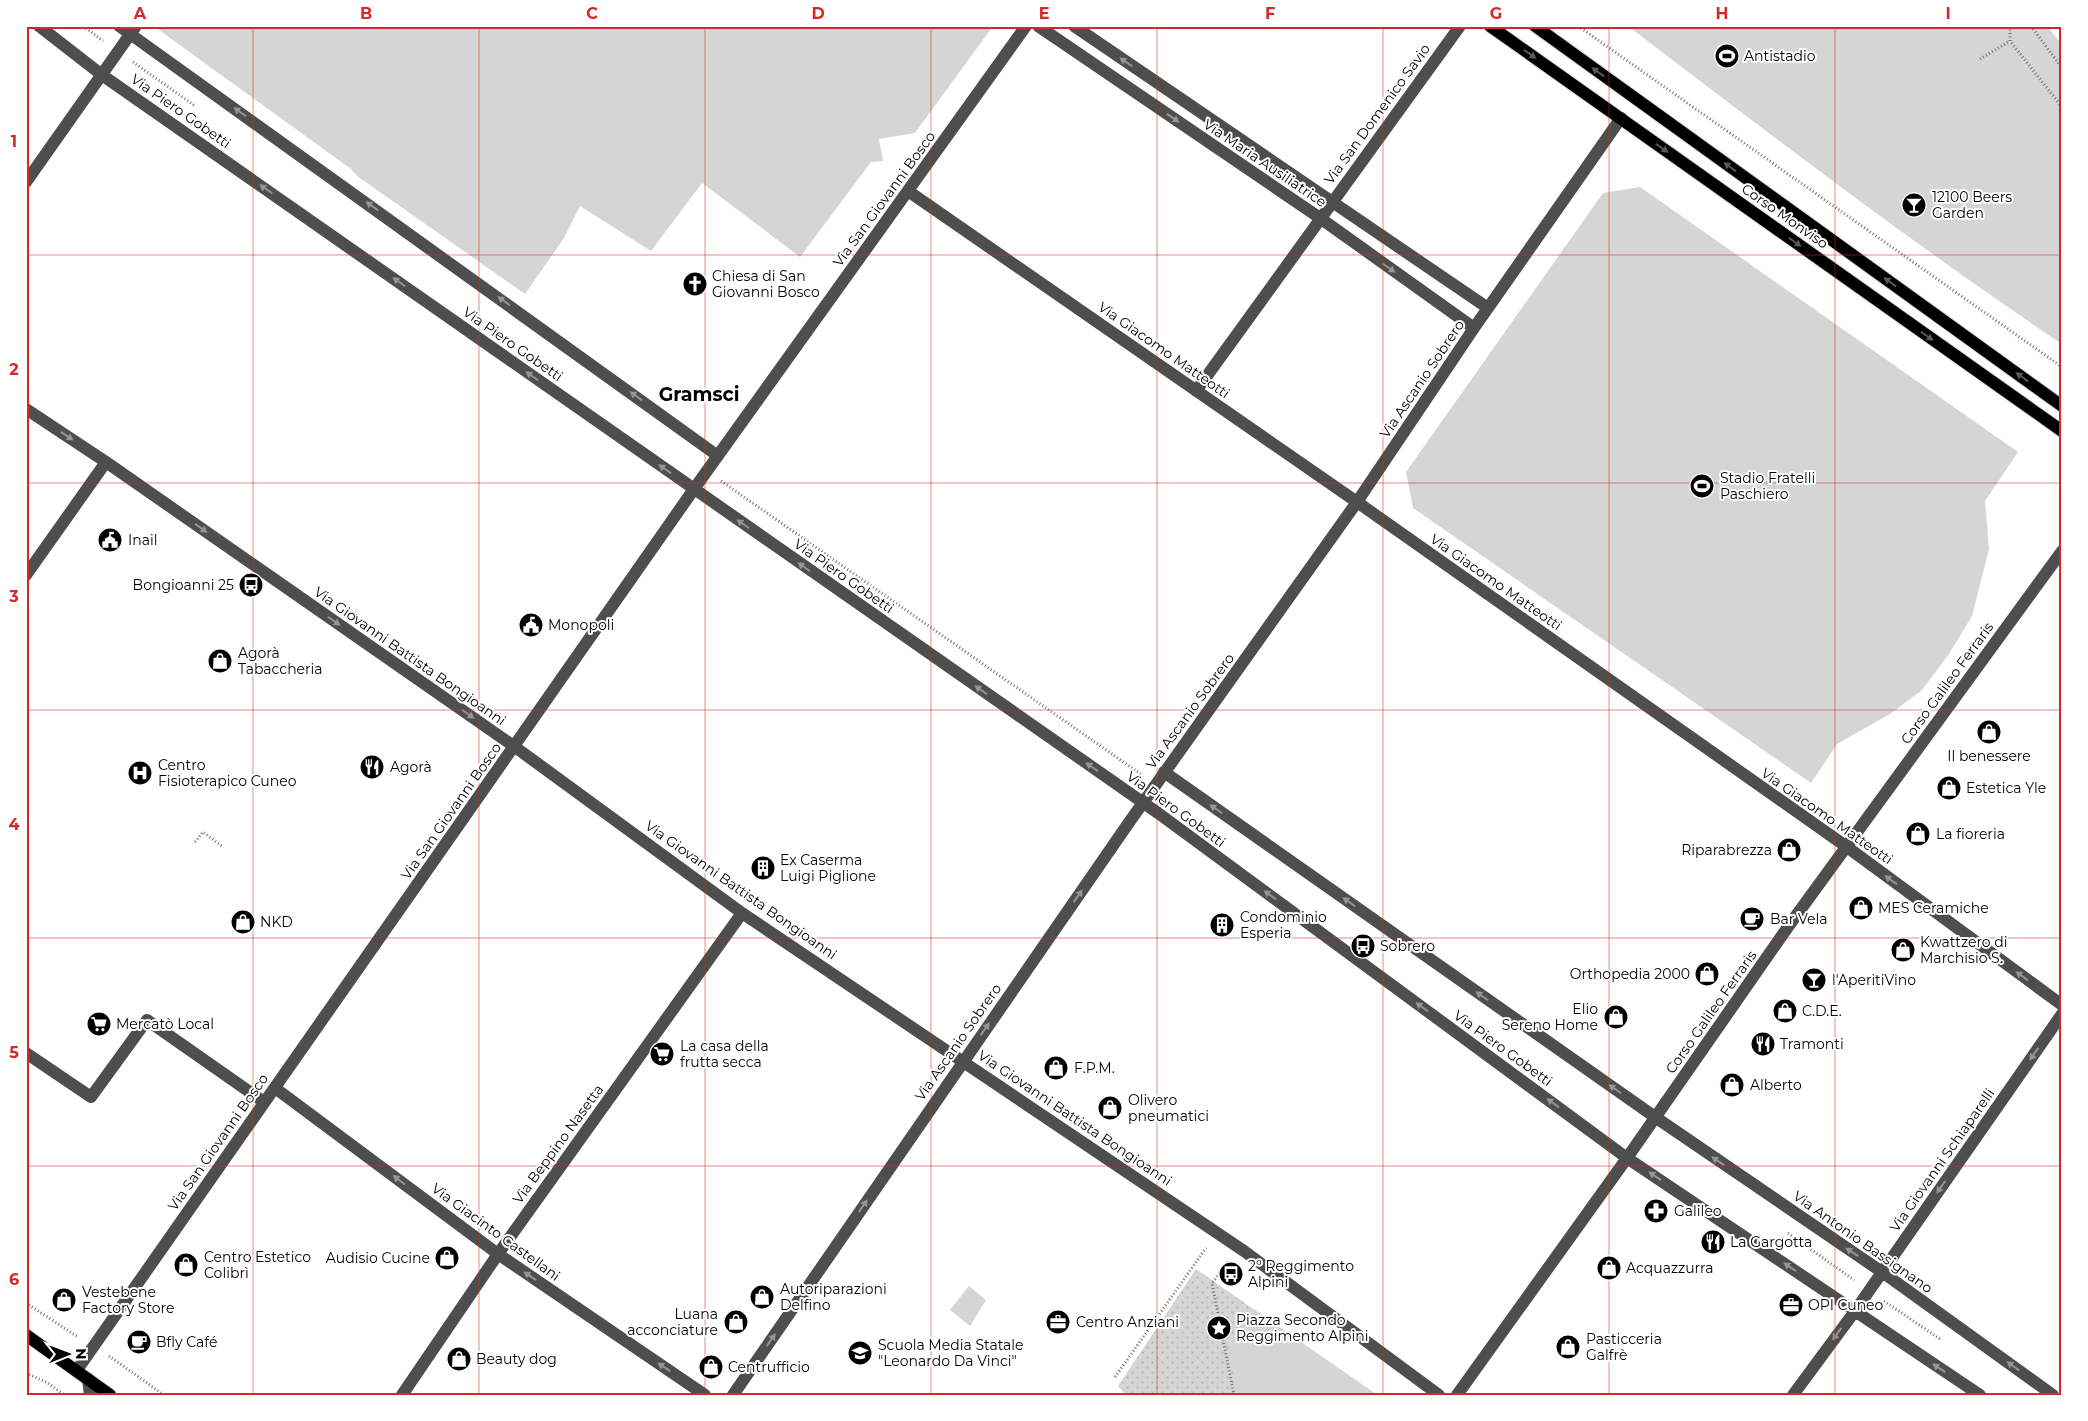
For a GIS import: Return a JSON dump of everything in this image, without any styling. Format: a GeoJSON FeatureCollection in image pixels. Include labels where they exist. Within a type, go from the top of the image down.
{"type":"FeatureCollection","features":[{"type":"Feature","properties":{"kind":"main road","name":"Corso Monviso"},"geometry":{"type":"LineString","coordinates":[[1490,26],[2062,431]]}},
{"type":"Feature","properties":{"kind":"main road","name":"Corso Monviso"},"geometry":{"type":"LineString","coordinates":[[1535,26],[2062,406]]}},
{"type":"Feature","properties":{"kind":"main road"},"geometry":{"type":"LineString","coordinates":[[26,1336],[110,1395]]}},
{"type":"Feature","properties":{"kind":"street","name":"Via Piero Gobetti"},"geometry":{"type":"LineString","coordinates":[[39,26],[102,74],[1142,803],[1627,1158]]}},
{"type":"Feature","properties":{"kind":"street","name":"Via Piero Gobetti"},"geometry":{"type":"LineString","coordinates":[[119,26],[134,30],[718,456]]}},
{"type":"Feature","properties":{"kind":"street","name":"Via San Giovanni Bosco"},"geometry":{"type":"LineString","coordinates":[[77,1370],[694,489],[1026,26]]}},
{"type":"Feature","properties":{"kind":"street","name":"Via Maria Ausiliatrice"},"geometry":{"type":"LineString","coordinates":[[1038,26],[1320,218],[1474,328]]}},
{"type":"Feature","properties":{"kind":"street","name":"Via Maria Ausiliatrice"},"geometry":{"type":"LineString","coordinates":[[1074,26],[1488,308]]}},
{"type":"Feature","properties":{"kind":"street","name":"Via San Domenico Savio"},"geometry":{"type":"LineString","coordinates":[[1196,391],[1460,26]]}},
{"type":"Feature","properties":{"kind":"street"},"geometry":{"type":"LineString","coordinates":[[26,182],[134,30]]}},
{"type":"Feature","properties":{"kind":"street","name":"Via Ascanio Sobrero"},"geometry":{"type":"LineString","coordinates":[[733,1395],[1142,803],[1357,502],[1474,328],[1621,118]]}},
{"type":"Feature","properties":{"kind":"street","name":"Via Giacomo Matteotti"},"geometry":{"type":"LineString","coordinates":[[908,191],[1357,502],[1846,847],[2062,1005]]}},
{"type":"Feature","properties":{"kind":"street","name":"Via Giovanni Battista Bongioanni"},"geometry":{"type":"LineString","coordinates":[[26,409],[106,462],[515,747],[742,913],[963,1060],[1238,1248],[1438,1395]]}},
{"type":"Feature","properties":{"kind":"street"},"geometry":{"type":"LineString","coordinates":[[26,575],[106,462]]}},
{"type":"Feature","properties":{"kind":"street","name":"Corso Galileo Ferraris"},"geometry":{"type":"LineString","coordinates":[[1457,1395],[1846,847],[2062,551]]}},
{"type":"Feature","properties":{"kind":"street","name":"Via Piero Gobetti"},"geometry":{"type":"LineString","coordinates":[[1164,772],[1655,1117]]}},
{"type":"Feature","properties":{"kind":"street","name":"Via Beppino Nasetta"},"geometry":{"type":"LineString","coordinates":[[402,1395],[498,1254],[742,913]]}},
{"type":"Feature","properties":{"kind":"street","name":"Via Giovanni Schiaparelli"},"geometry":{"type":"LineString","coordinates":[[1793,1395],[1855,1311],[2062,1014]]}},
{"type":"Feature","properties":{"kind":"street"},"geometry":{"type":"LineString","coordinates":[[26,1053],[91,1097],[147,1020],[264,1102]]}},
{"type":"Feature","properties":{"kind":"street","name":"Via Giacinto Castellani"},"geometry":{"type":"LineString","coordinates":[[275,1088],[498,1254],[705,1395]]}},
{"type":"Feature","properties":{"kind":"street","name":"Via Antonio Bassignano"},"geometry":{"type":"LineString","coordinates":[[1655,1117],[1882,1272],[2053,1395]]}},
{"type":"Feature","properties":{"kind":"street"},"geometry":{"type":"LineString","coordinates":[[1627,1158],[1980,1395]]}},
{"type":"Feature","properties":{"kind":"street"},"geometry":{"type":"LineString","coordinates":[[88,1379],[90,1395]]}},
{"type":"Feature","properties":{"kind":"path"},"geometry":{"type":"LineString","coordinates":[[83,26],[199,109]]}},
{"type":"Feature","properties":{"kind":"path"},"geometry":{"type":"LineString","coordinates":[[1578,26],[2062,367]]}},
{"type":"Feature","properties":{"kind":"path"},"geometry":{"type":"LineString","coordinates":[[2010,26],[2010,41],[2062,107]]}},
{"type":"Feature","properties":{"kind":"path"},"geometry":{"type":"LineString","coordinates":[[2031,26],[2062,68]]}},
{"type":"Feature","properties":{"kind":"path"},"geometry":{"type":"LineString","coordinates":[[1980,59],[2010,41]]}},
{"type":"Feature","properties":{"kind":"path"},"geometry":{"type":"LineString","coordinates":[[707,471],[1156,784]]}},
{"type":"Feature","properties":{"kind":"path"},"geometry":{"type":"LineString","coordinates":[[196,842],[203,832],[223,847]]}},
{"type":"Feature","properties":{"kind":"path"},"geometry":{"type":"LineString","coordinates":[[1781,1228],[1941,1340]]}},
{"type":"Feature","properties":{"kind":"path"},"geometry":{"type":"LineString","coordinates":[[1115,1377],[1216,1233]]}},
{"type":"Feature","properties":{"kind":"path"},"geometry":{"type":"LineString","coordinates":[[1234,1395],[1212,1283],[1238,1248]]}},
{"type":"Feature","properties":{"kind":"path"},"geometry":{"type":"LineString","coordinates":[[26,1373],[48,1383],[64,1395]]}},
{"type":"Feature","properties":{"kind":"shaded area"},"geometry":{"type":"Polygon","coordinates":[[[993,26],[915,133],[879,139],[883,161],[871,162],[800,257],[702,183],[651,251],[580,206],[564,238],[525,294],[357,176],[351,169],[155,27],[993,26]]]}},
{"type":"Feature","properties":{"kind":"shaded area"},"geometry":{"type":"Polygon","coordinates":[[[1628,26],[2047,26],[2062,45],[2062,344],[1897,228],[1628,26]]]}},
{"type":"Feature","properties":{"kind":"shaded area","name":"Stadio Fratelli Paschiero"},"geometry":{"type":"Polygon","coordinates":[[[1640,187],[2018,452],[1985,501],[1989,549],[1972,616],[1949,654],[1922,690],[1890,714],[1837,744],[1811,783],[1413,508],[1406,472],[1603,193],[1640,187]]]}},
{"type":"Feature","properties":{"kind":"shaded area","name":"Piazza Secondo Reggimento Alpini"},"geometry":{"type":"Polygon","coordinates":[[[1196,1269],[1377,1395],[1126,1395],[1118,1386],[1196,1269]]]}},
{"type":"Feature","properties":{"kind":"shaded area"},"geometry":{"type":"Polygon","coordinates":[[[969,1286],[986,1300],[970,1326],[950,1310],[969,1286]]]}},
{"type":"Feature","properties":{"kind":"shaded area"},"geometry":{"type":"Polygon","coordinates":[[[1252,1308],[1377,1395],[1238,1395],[1228,1344],[1252,1308]]]}},
{"type":"Feature","properties":{"kind":"place","name":"Antistadio"},"geometry":{"type":"Point","coordinates":[1727,56]}},
{"type":"Feature","properties":{"kind":"place","name":"12100 Beers Garden"},"geometry":{"type":"Point","coordinates":[1914,205]}},
{"type":"Feature","properties":{"kind":"place","name":"Chiesa di San Giovanni Bosco"},"geometry":{"type":"Point","coordinates":[695,284]}},
{"type":"Feature","properties":{"kind":"place","name":"Stadio Fratelli Paschiero"},"geometry":{"type":"Point","coordinates":[1702,486]}},
{"type":"Feature","properties":{"kind":"place","name":"Inail"},"geometry":{"type":"Point","coordinates":[110,540]}},
{"type":"Feature","properties":{"kind":"place","name":"Bongioanni 25"},"geometry":{"type":"Point","coordinates":[251,585]}},
{"type":"Feature","properties":{"kind":"place","name":"Monopoli"},"geometry":{"type":"Point","coordinates":[531,625]}},
{"type":"Feature","properties":{"kind":"place","name":"Agorà Tabaccheria"},"geometry":{"type":"Point","coordinates":[220,661]}},
{"type":"Feature","properties":{"kind":"place","name":"Il benessere"},"geometry":{"type":"Point","coordinates":[1989,732]}},
{"type":"Feature","properties":{"kind":"place","name":"Agorà"},"geometry":{"type":"Point","coordinates":[372,767]}},
{"type":"Feature","properties":{"kind":"place","name":"Centro Fisioterapico Cuneo"},"geometry":{"type":"Point","coordinates":[140,773]}},
{"type":"Feature","properties":{"kind":"place","name":"Estetica Yle"},"geometry":{"type":"Point","coordinates":[1949,788]}},
{"type":"Feature","properties":{"kind":"place","name":"La fioreria"},"geometry":{"type":"Point","coordinates":[1918,834]}},
{"type":"Feature","properties":{"kind":"place","name":"Riparabrezza"},"geometry":{"type":"Point","coordinates":[1789,850]}},
{"type":"Feature","properties":{"kind":"place","name":"Ex Caserma Luigi Piglione"},"geometry":{"type":"Point","coordinates":[763,868]}},
{"type":"Feature","properties":{"kind":"place","name":"MES Ceramiche"},"geometry":{"type":"Point","coordinates":[1861,908]}},
{"type":"Feature","properties":{"kind":"place","name":"Bar Vela"},"geometry":{"type":"Point","coordinates":[1752,919]}},
{"type":"Feature","properties":{"kind":"place","name":"NKD"},"geometry":{"type":"Point","coordinates":[243,922]}},
{"type":"Feature","properties":{"kind":"place","name":"Condominio Esperia"},"geometry":{"type":"Point","coordinates":[1222,925]}},
{"type":"Feature","properties":{"kind":"place","name":"Sobrero"},"geometry":{"type":"Point","coordinates":[1363,946]}},
{"type":"Feature","properties":{"kind":"place","name":"Kwattzero di Marchisio S."},"geometry":{"type":"Point","coordinates":[1903,950]}},
{"type":"Feature","properties":{"kind":"place","name":"Orthopedia 2000"},"geometry":{"type":"Point","coordinates":[1707,974]}},
{"type":"Feature","properties":{"kind":"place","name":"l'AperitiVino"},"geometry":{"type":"Point","coordinates":[1814,980]}},
{"type":"Feature","properties":{"kind":"place","name":"C.D.E."},"geometry":{"type":"Point","coordinates":[1785,1011]}},
{"type":"Feature","properties":{"kind":"place","name":"Elio Sereno Home"},"geometry":{"type":"Point","coordinates":[1616,1017]}},
{"type":"Feature","properties":{"kind":"place","name":"Mercatò Local"},"geometry":{"type":"Point","coordinates":[99,1024]}},
{"type":"Feature","properties":{"kind":"place","name":"Tramonti"},"geometry":{"type":"Point","coordinates":[1763,1044]}},
{"type":"Feature","properties":{"kind":"place","name":"La casa della frutta secca"},"geometry":{"type":"Point","coordinates":[662,1054]}},
{"type":"Feature","properties":{"kind":"place","name":"F.P.M."},"geometry":{"type":"Point","coordinates":[1056,1068]}},
{"type":"Feature","properties":{"kind":"place","name":"Alberto"},"geometry":{"type":"Point","coordinates":[1732,1085]}},
{"type":"Feature","properties":{"kind":"place","name":"Olivero pneumatici"},"geometry":{"type":"Point","coordinates":[1110,1108]}},
{"type":"Feature","properties":{"kind":"place","name":"Galileo"},"geometry":{"type":"Point","coordinates":[1656,1211]}},
{"type":"Feature","properties":{"kind":"place","name":"La Gargotta"},"geometry":{"type":"Point","coordinates":[1713,1242]}},
{"type":"Feature","properties":{"kind":"place","name":"Audisio Cucine"},"geometry":{"type":"Point","coordinates":[447,1258]}},
{"type":"Feature","properties":{"kind":"place","name":"Centro Estetico Colibrì"},"geometry":{"type":"Point","coordinates":[186,1265]}},
{"type":"Feature","properties":{"kind":"place","name":"Acquazzurra"},"geometry":{"type":"Point","coordinates":[1609,1268]}},
{"type":"Feature","properties":{"kind":"place","name":"2° Reggimento Alpini"},"geometry":{"type":"Point","coordinates":[1231,1274]}},
{"type":"Feature","properties":{"kind":"place","name":"Autoriparazioni Delfino"},"geometry":{"type":"Point","coordinates":[762,1297]}},
{"type":"Feature","properties":{"kind":"place","name":"Vestebene Factory Store"},"geometry":{"type":"Point","coordinates":[64,1300]}},
{"type":"Feature","properties":{"kind":"place","name":"OPI Cuneo"},"geometry":{"type":"Point","coordinates":[1791,1305]}},
{"type":"Feature","properties":{"kind":"place","name":"Luana acconciature"},"geometry":{"type":"Point","coordinates":[736,1322]}},
{"type":"Feature","properties":{"kind":"place","name":"Centro Anziani"},"geometry":{"type":"Point","coordinates":[1058,1322]}},
{"type":"Feature","properties":{"kind":"place","name":"Piazza Secondo Reggimento Alpini"},"geometry":{"type":"Point","coordinates":[1219,1328]}},
{"type":"Feature","properties":{"kind":"place","name":"Bfly Café"},"geometry":{"type":"Point","coordinates":[139,1342]}},
{"type":"Feature","properties":{"kind":"place","name":"Pasticceria Galfrè"},"geometry":{"type":"Point","coordinates":[1568,1347]}},
{"type":"Feature","properties":{"kind":"place","name":"Scuola Media Statale \"Leonardo Da Vinci\""},"geometry":{"type":"Point","coordinates":[860,1353]}},
{"type":"Feature","properties":{"kind":"place","name":"Beauty dog"},"geometry":{"type":"Point","coordinates":[459,1359]}},
{"type":"Feature","properties":{"kind":"place","name":"Centrufficio"},"geometry":{"type":"Point","coordinates":[711,1367]}},
{"type":"Feature","properties":{"kind":"district","name":"Gramsci"},"geometry":{"type":"Point","coordinates":[699,394]}}]}
